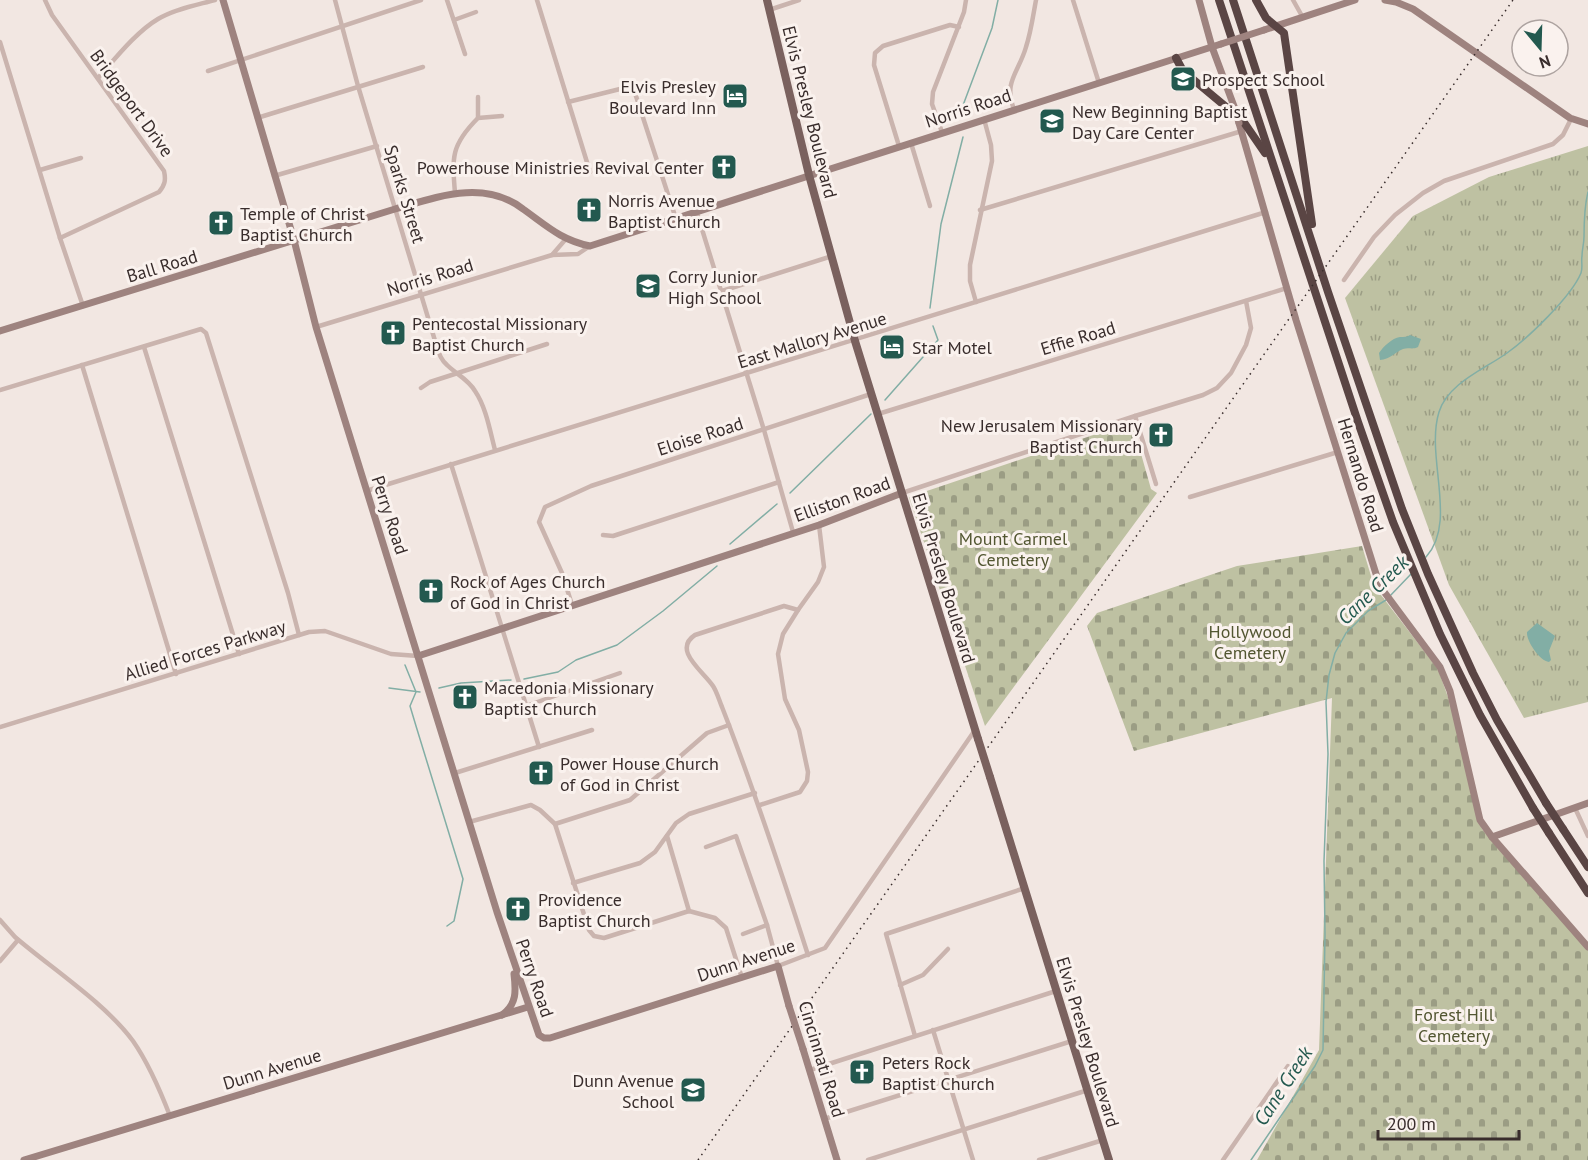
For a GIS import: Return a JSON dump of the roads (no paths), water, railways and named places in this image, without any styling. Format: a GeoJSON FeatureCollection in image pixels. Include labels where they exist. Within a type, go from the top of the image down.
{"type":"FeatureCollection","features":[{"type":"Feature","properties":{"kind":"highway"},"geometry":{"type":"LineString","coordinates":[[1219,0],[1379,485],[1407,558],[1440,634],[1480,715],[1533,808],[1588,892]]}},
{"type":"Feature","properties":{"kind":"highway"},"geometry":{"type":"LineString","coordinates":[[1233,0],[1382,450],[1418,550],[1486,699],[1546,803],[1588,867]]}},
{"type":"Feature","properties":{"kind":"highway"},"geometry":{"type":"LineString","coordinates":[[1256,0],[1266,18],[1284,33],[1315,248]]}},
{"type":"Feature","properties":{"kind":"highway"},"geometry":{"type":"LineString","coordinates":[[1176,58],[1183,71],[1243,121],[1261,146],[1275,172]]}},
{"type":"Feature","properties":{"kind":"main road","name":"Perry Road"},"geometry":{"type":"LineString","coordinates":[[223,0],[294,240],[316,327],[469,822],[538,1035]]}},
{"type":"Feature","properties":{"kind":"main road","name":"Elvis Presley Boulevard"},"geometry":{"type":"LineString","coordinates":[[767,0],[809,175],[855,341],[1109,1160]]}},
{"type":"Feature","properties":{"kind":"main road","name":"Hernando Road"},"geometry":{"type":"LineString","coordinates":[[1198,0],[1242,131],[1287,288],[1382,589],[1440,667],[1450,691],[1480,820],[1492,837],[1588,947]]}},
{"type":"Feature","properties":{"kind":"main road","name":"Norris Road"},"geometry":{"type":"LineString","coordinates":[[590,246],[1355,0]]}},
{"type":"Feature","properties":{"kind":"main road"},"geometry":{"type":"LineString","coordinates":[[1385,0],[1413,9],[1571,119],[1588,124]]}},
{"type":"Feature","properties":{"kind":"main road","name":"Ball Road"},"geometry":{"type":"LineString","coordinates":[[0,331],[395,209],[455,193],[472,192],[498,196],[520,206],[565,240]]}},
{"type":"Feature","properties":{"kind":"main road"},"geometry":{"type":"LineString","coordinates":[[565,240],[590,246]]}},
{"type":"Feature","properties":{"kind":"main road","name":"Elliston Road"},"geometry":{"type":"LineString","coordinates":[[418,656],[819,525],[902,493]]}},
{"type":"Feature","properties":{"kind":"main road"},"geometry":{"type":"LineString","coordinates":[[1492,837],[1588,803]]}},
{"type":"Feature","properties":{"kind":"main road"},"geometry":{"type":"LineString","coordinates":[[500,1016],[510,1007],[517,991],[513,960]]}},
{"type":"Feature","properties":{"kind":"main road","name":"Dunn Avenue"},"geometry":{"type":"LineString","coordinates":[[538,1035],[550,1038],[778,966]]}},
{"type":"Feature","properties":{"kind":"main road","name":"Cincinnati Road"},"geometry":{"type":"LineString","coordinates":[[778,966],[837,1160]]}},
{"type":"Feature","properties":{"kind":"main road","name":"Dunn Avenue"},"geometry":{"type":"LineString","coordinates":[[25,1160],[528,1007]]}},
{"type":"Feature","properties":{"kind":"street","name":"Bridgeport Drive"},"geometry":{"type":"LineString","coordinates":[[45,0],[52,15],[164,171],[166,177],[164,186],[159,192],[60,238]]}},
{"type":"Feature","properties":{"kind":"street"},"geometry":{"type":"LineString","coordinates":[[98,78],[146,27],[158,19],[175,11],[215,0]]}},
{"type":"Feature","properties":{"kind":"street","name":"Sparks Street"},"geometry":{"type":"LineString","coordinates":[[335,0],[358,86],[440,357],[475,390],[495,450]]}},
{"type":"Feature","properties":{"kind":"street"},"geometry":{"type":"LineString","coordinates":[[208,71],[421,0]]}},
{"type":"Feature","properties":{"kind":"street"},"geometry":{"type":"LineString","coordinates":[[447,0],[465,54]]}},
{"type":"Feature","properties":{"kind":"street"},"geometry":{"type":"LineString","coordinates":[[537,0],[590,172]]}},
{"type":"Feature","properties":{"kind":"street"},"geometry":{"type":"LineString","coordinates":[[768,10],[799,0]]}},
{"type":"Feature","properties":{"kind":"street"},"geometry":{"type":"LineString","coordinates":[[942,132],[932,104],[933,92],[964,12],[966,0]]}},
{"type":"Feature","properties":{"kind":"street"},"geometry":{"type":"LineString","coordinates":[[1014,109],[1010,89],[1026,48],[1036,0]]}},
{"type":"Feature","properties":{"kind":"street"},"geometry":{"type":"LineString","coordinates":[[1073,0],[1099,83]]}},
{"type":"Feature","properties":{"kind":"street"},"geometry":{"type":"LineString","coordinates":[[1293,0],[1302,16]]}},
{"type":"Feature","properties":{"kind":"street"},"geometry":{"type":"LineString","coordinates":[[454,20],[476,12]]}},
{"type":"Feature","properties":{"kind":"street"},"geometry":{"type":"LineString","coordinates":[[899,146],[874,65],[875,53],[883,46],[951,25],[958,27]]}},
{"type":"Feature","properties":{"kind":"street"},"geometry":{"type":"LineString","coordinates":[[0,42],[83,306]]}},
{"type":"Feature","properties":{"kind":"street"},"geometry":{"type":"LineString","coordinates":[[257,118],[423,67]]}},
{"type":"Feature","properties":{"kind":"street"},"geometry":{"type":"LineString","coordinates":[[568,102],[624,88],[630,88],[635,93],[676,219]]}},
{"type":"Feature","properties":{"kind":"street"},"geometry":{"type":"LineString","coordinates":[[455,193],[452,161],[454,150],[459,139],[478,118],[478,97]]}},
{"type":"Feature","properties":{"kind":"street"},"geometry":{"type":"LineString","coordinates":[[478,118],[502,116]]}},
{"type":"Feature","properties":{"kind":"street"},"geometry":{"type":"LineString","coordinates":[[976,302],[970,281],[970,265],[992,160],[991,145],[984,119]]}},
{"type":"Feature","properties":{"kind":"street"},"geometry":{"type":"LineString","coordinates":[[1344,280],[1374,237],[1395,215],[1423,193],[1444,181],[1553,144],[1563,135],[1571,119]]}},
{"type":"Feature","properties":{"kind":"street"},"geometry":{"type":"LineString","coordinates":[[980,210],[1242,131]]}},
{"type":"Feature","properties":{"kind":"street"},"geometry":{"type":"LineString","coordinates":[[911,142],[930,206]]}},
{"type":"Feature","properties":{"kind":"street"},"geometry":{"type":"LineString","coordinates":[[274,177],[377,146]]}},
{"type":"Feature","properties":{"kind":"street"},"geometry":{"type":"LineString","coordinates":[[40,170],[81,158]]}},
{"type":"Feature","properties":{"kind":"street","name":"East Mallory Avenue"},"geometry":{"type":"LineString","coordinates":[[366,491],[747,375],[1266,212]]}},
{"type":"Feature","properties":{"kind":"street"},"geometry":{"type":"LineString","coordinates":[[697,213],[793,532]]}},
{"type":"Feature","properties":{"kind":"street"},"geometry":{"type":"LineString","coordinates":[[552,255],[565,240]]}},
{"type":"Feature","properties":{"kind":"street","name":"Norris Road"},"geometry":{"type":"LineString","coordinates":[[316,327],[552,255],[578,255],[590,246]]}},
{"type":"Feature","properties":{"kind":"street"},"geometry":{"type":"LineString","coordinates":[[722,291],[832,256]]}},
{"type":"Feature","properties":{"kind":"street","name":"Effie Road"},"geometry":{"type":"LineString","coordinates":[[878,414],[1287,288]]}},
{"type":"Feature","properties":{"kind":"street","name":"Elliston Road"},"geometry":{"type":"LineString","coordinates":[[902,493],[1203,395],[1217,388],[1231,373],[1246,345],[1251,328],[1246,301]]}},
{"type":"Feature","properties":{"kind":"street"},"geometry":{"type":"LineString","coordinates":[[0,390],[201,329],[206,333],[288,593],[299,635]]}},
{"type":"Feature","properties":{"kind":"street"},"geometry":{"type":"LineString","coordinates":[[421,388],[430,382],[457,372],[547,344]]}},
{"type":"Feature","properties":{"kind":"street"},"geometry":{"type":"LineString","coordinates":[[144,347],[239,654]]}},
{"type":"Feature","properties":{"kind":"street"},"geometry":{"type":"LineString","coordinates":[[82,365],[176,674]]}},
{"type":"Feature","properties":{"kind":"street","name":"Eloise Road"},"geometry":{"type":"LineString","coordinates":[[572,605],[562,573],[539,522],[545,507],[591,486],[871,394]]}},
{"type":"Feature","properties":{"kind":"street"},"geometry":{"type":"LineString","coordinates":[[1135,416],[1156,483]]}},
{"type":"Feature","properties":{"kind":"street"},"geometry":{"type":"LineString","coordinates":[[1190,497],[1338,452]]}},
{"type":"Feature","properties":{"kind":"street"},"geometry":{"type":"LineString","coordinates":[[451,464],[539,747]]}},
{"type":"Feature","properties":{"kind":"street"},"geometry":{"type":"LineString","coordinates":[[603,535],[613,536],[779,482]]}},
{"type":"Feature","properties":{"kind":"street"},"geometry":{"type":"LineString","coordinates":[[760,806],[800,792],[807,781],[808,771],[799,730],[785,699],[778,654],[783,634],[818,582],[824,567],[819,525]]}},
{"type":"Feature","properties":{"kind":"street"},"geometry":{"type":"LineString","coordinates":[[798,610],[784,606],[695,635],[688,639],[685,648],[687,656],[714,688],[729,724],[760,806],[808,955]]}},
{"type":"Feature","properties":{"kind":"street","name":"Allied Forces Parkway"},"geometry":{"type":"LineString","coordinates":[[0,727],[299,635],[326,631],[391,654],[418,656]]}},
{"type":"Feature","properties":{"kind":"street"},"geometry":{"type":"LineString","coordinates":[[526,706],[620,673]]}},
{"type":"Feature","properties":{"kind":"street"},"geometry":{"type":"LineString","coordinates":[[555,824],[630,800],[707,733],[729,724]]}},
{"type":"Feature","properties":{"kind":"street"},"geometry":{"type":"LineString","coordinates":[[455,773],[592,730]]}},
{"type":"Feature","properties":{"kind":"street","name":"Dunn Avenue"},"geometry":{"type":"LineString","coordinates":[[778,966],[825,948],[975,730]]}},
{"type":"Feature","properties":{"kind":"street"},"geometry":{"type":"LineString","coordinates":[[573,883],[640,863],[654,852],[676,823],[689,814],[755,793]]}},
{"type":"Feature","properties":{"kind":"street"},"geometry":{"type":"LineString","coordinates":[[469,822],[531,805],[540,810],[555,824],[589,930],[594,936],[604,938],[689,911],[715,918],[726,928],[742,978]]}},
{"type":"Feature","properties":{"kind":"street"},"geometry":{"type":"LineString","coordinates":[[1575,808],[1588,836]]}},
{"type":"Feature","properties":{"kind":"street"},"geometry":{"type":"LineString","coordinates":[[667,836],[689,911]]}},
{"type":"Feature","properties":{"kind":"street"},"geometry":{"type":"LineString","coordinates":[[706,847],[736,836],[767,925],[778,966]]}},
{"type":"Feature","properties":{"kind":"street"},"geometry":{"type":"LineString","coordinates":[[915,1036],[886,934],[1025,888]]}},
{"type":"Feature","properties":{"kind":"street"},"geometry":{"type":"LineString","coordinates":[[0,920],[18,940],[119,1024],[146,1061],[170,1116]]}},
{"type":"Feature","properties":{"kind":"street"},"geometry":{"type":"LineString","coordinates":[[743,934],[767,925]]}},
{"type":"Feature","properties":{"kind":"street"},"geometry":{"type":"LineString","coordinates":[[0,961],[18,940]]}},
{"type":"Feature","properties":{"kind":"street"},"geometry":{"type":"LineString","coordinates":[[900,985],[923,975],[948,949]]}},
{"type":"Feature","properties":{"kind":"street"},"geometry":{"type":"LineString","coordinates":[[810,1070],[1056,991]]}},
{"type":"Feature","properties":{"kind":"street"},"geometry":{"type":"LineString","coordinates":[[933,1030],[973,1160]]}},
{"type":"Feature","properties":{"kind":"street"},"geometry":{"type":"LineString","coordinates":[[824,1119],[1072,1041]]}},
{"type":"Feature","properties":{"kind":"street"},"geometry":{"type":"LineString","coordinates":[[1223,1160],[1288,1066]]}},
{"type":"Feature","properties":{"kind":"street"},"geometry":{"type":"LineString","coordinates":[[868,1160],[1088,1090]]}},
{"type":"Feature","properties":{"kind":"street"},"geometry":{"type":"LineString","coordinates":[[1039,1160],[1103,1140]]}},
{"type":"Feature","properties":{"kind":"water"},"geometry":{"type":"Polygon","coordinates":[[[1410,335],[1421,339],[1418,347],[1403,349],[1380,360],[1379,353],[1388,343],[1410,335]]]}},
{"type":"Feature","properties":{"kind":"water"},"geometry":{"type":"Polygon","coordinates":[[[1537,623],[1555,636],[1549,651],[1551,660],[1549,662],[1538,654],[1527,636],[1527,632],[1537,623]]]}},
{"type":"Feature","properties":{"kind":"waterway"},"geometry":{"type":"LineString","coordinates":[[962,116],[962,108],[992,28],[998,0]]}},
{"type":"Feature","properties":{"kind":"waterway"},"geometry":{"type":"LineString","coordinates":[[930,308],[941,224],[963,137]]}},
{"type":"Feature","properties":{"kind":"waterway","name":"Cane Creek"},"geometry":{"type":"LineString","coordinates":[[1426,557],[1435,543],[1440,526],[1436,449],[1439,412],[1450,393],[1526,338],[1559,305],[1576,283],[1582,269],[1584,215],[1588,192]]}},
{"type":"Feature","properties":{"kind":"waterway"},"geometry":{"type":"LineString","coordinates":[[885,400],[938,340],[933,326]]}},
{"type":"Feature","properties":{"kind":"waterway"},"geometry":{"type":"LineString","coordinates":[[790,493],[871,414]]}},
{"type":"Feature","properties":{"kind":"waterway"},"geometry":{"type":"LineString","coordinates":[[730,544],[777,504]]}},
{"type":"Feature","properties":{"kind":"waterway"},"geometry":{"type":"LineString","coordinates":[[524,679],[558,672],[576,660],[617,645],[663,611],[717,566]]}},
{"type":"Feature","properties":{"kind":"waterway","name":"Cane Creek"},"geometry":{"type":"LineString","coordinates":[[1389,597],[1411,574]]}},
{"type":"Feature","properties":{"kind":"waterway","name":"Cane Creek"},"geometry":{"type":"LineString","coordinates":[[1251,1160],[1315,1066],[1323,1050],[1324,861],[1328,754],[1326,702],[1329,675],[1335,653],[1346,633],[1368,611],[1386,600]]}},
{"type":"Feature","properties":{"kind":"waterway"},"geometry":{"type":"LineString","coordinates":[[405,665],[416,692],[410,706],[463,879],[454,921],[447,926]]}},
{"type":"Feature","properties":{"kind":"waterway"},"geometry":{"type":"LineString","coordinates":[[439,688],[461,683],[511,680]]}},
{"type":"Feature","properties":{"kind":"waterway"},"geometry":{"type":"LineString","coordinates":[[389,688],[420,692]]}},
{"type":"Feature","properties":{"kind":"railway"},"geometry":{"type":"LineString","coordinates":[[698,1160],[1513,0]]}},
{"type":"Feature","properties":{"kind":"place","name":"Prospect School"},"geometry":{"type":"Point","coordinates":[1183,79]}},
{"type":"Feature","properties":{"kind":"place","name":"Elvis Presley Boulevard Inn"},"geometry":{"type":"Point","coordinates":[735,96]}},
{"type":"Feature","properties":{"kind":"place","name":"New Beginning Baptist Day Care Center"},"geometry":{"type":"Point","coordinates":[1052,121]}},
{"type":"Feature","properties":{"kind":"place","name":"Powerhouse Ministries Revival Center"},"geometry":{"type":"Point","coordinates":[724,167]}},
{"type":"Feature","properties":{"kind":"place","name":"Norris Avenue Baptist Church"},"geometry":{"type":"Point","coordinates":[589,210]}},
{"type":"Feature","properties":{"kind":"place","name":"Temple of Christ Baptist Church"},"geometry":{"type":"Point","coordinates":[221,223]}},
{"type":"Feature","properties":{"kind":"place","name":"Corry Junior High School"},"geometry":{"type":"Point","coordinates":[648,286]}},
{"type":"Feature","properties":{"kind":"place","name":"Pentecostal Missionary Baptist Church"},"geometry":{"type":"Point","coordinates":[393,333]}},
{"type":"Feature","properties":{"kind":"place","name":"Star Motel"},"geometry":{"type":"Point","coordinates":[892,347]}},
{"type":"Feature","properties":{"kind":"place","name":"New Jerusalem Missionary Baptist Church"},"geometry":{"type":"Point","coordinates":[1161,435]}},
{"type":"Feature","properties":{"kind":"place","name":"Rock of Ages Church of God in Christ"},"geometry":{"type":"Point","coordinates":[431,591]}},
{"type":"Feature","properties":{"kind":"place","name":"Macedonia Missionary Baptist Church"},"geometry":{"type":"Point","coordinates":[465,697]}},
{"type":"Feature","properties":{"kind":"place","name":"Power House Church of God in Christ"},"geometry":{"type":"Point","coordinates":[541,773]}},
{"type":"Feature","properties":{"kind":"place","name":"Providence Baptist Church"},"geometry":{"type":"Point","coordinates":[518,909]}},
{"type":"Feature","properties":{"kind":"place","name":"Peters Rock Baptist Church"},"geometry":{"type":"Point","coordinates":[862,1072]}},
{"type":"Feature","properties":{"kind":"place","name":"Dunn Avenue School"},"geometry":{"type":"Point","coordinates":[693,1090]}},
{"type":"Feature","properties":{"kind":"park label","name":"Mount Carmel Cemetery"},"geometry":{"type":"Point","coordinates":[1013,548]}},
{"type":"Feature","properties":{"kind":"park label","name":"Hollywood Cemetery"},"geometry":{"type":"Point","coordinates":[1250,641]}},
{"type":"Feature","properties":{"kind":"park label","name":"Forest Hill Cemetery"},"geometry":{"type":"Point","coordinates":[1454,1024]}}]}
